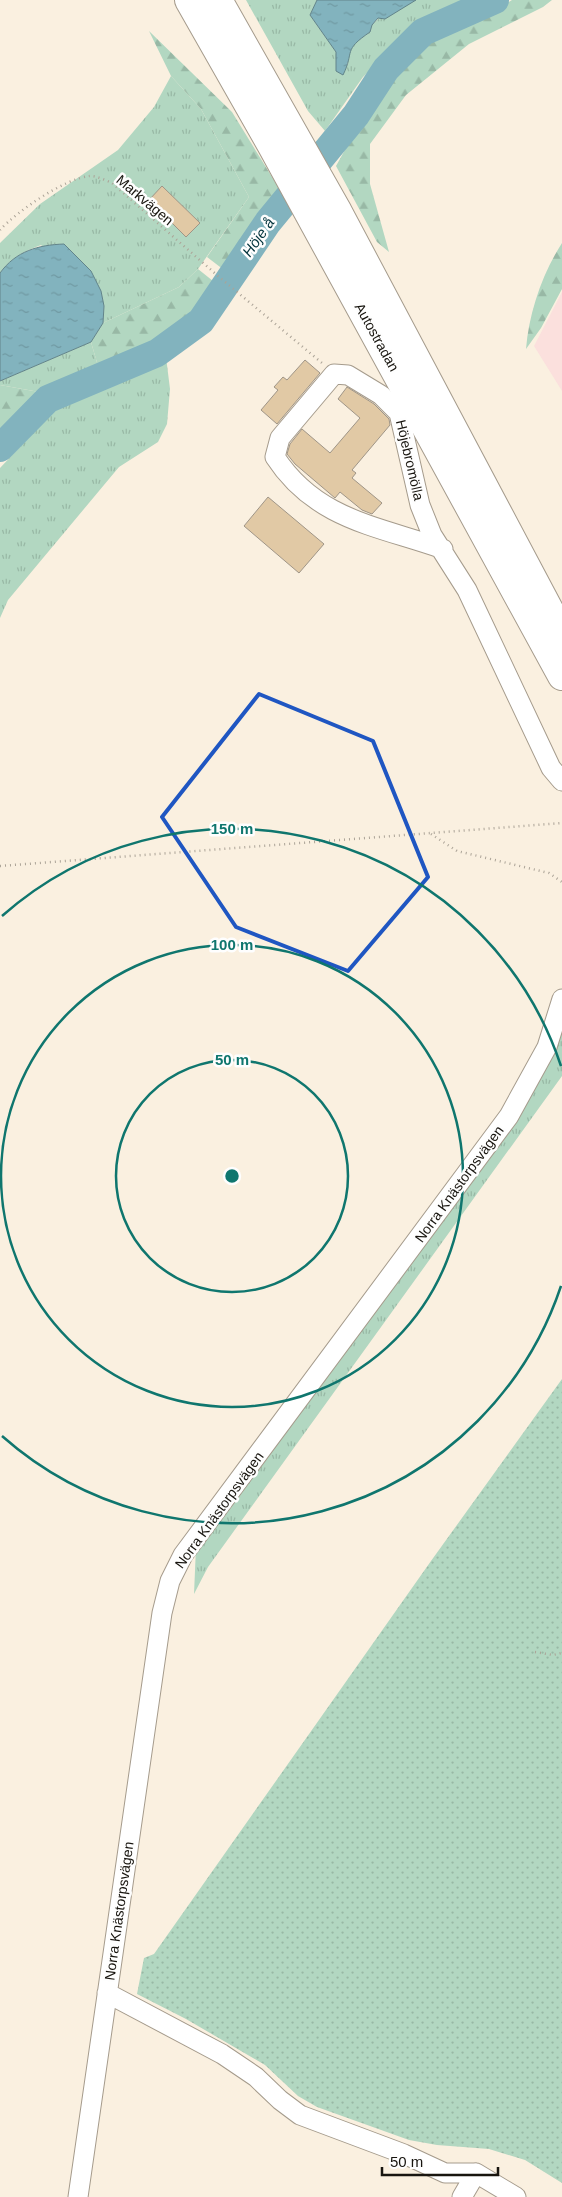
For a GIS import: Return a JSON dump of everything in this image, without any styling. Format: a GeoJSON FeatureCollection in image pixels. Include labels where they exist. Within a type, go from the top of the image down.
{"type":"FeatureCollection","features":[{"type":"Feature","properties":{"kind":"highway"},"geometry":{"type":"LineString","coordinates":[[176,0],[229,68]]}},
{"type":"Feature","properties":{"kind":"highway","name":"Autostradan"},"geometry":{"type":"LineString","coordinates":[[188,0],[229,68],[282,139]]}},
{"type":"Feature","properties":{"kind":"highway","name":"Autostradan"},"geometry":{"type":"LineString","coordinates":[[218,0],[282,139],[562,634]]}},
{"type":"Feature","properties":{"kind":"highway","name":"Autostradan"},"geometry":{"type":"LineString","coordinates":[[327,219],[562,676]]}},
{"type":"Feature","properties":{"kind":"street"},"geometry":{"type":"LineString","coordinates":[[334,374],[280,438],[275,457],[284,471],[305,491],[337,514],[372,528],[401,534],[443,550]]}},
{"type":"Feature","properties":{"kind":"street","name":"Höjebromölla"},"geometry":{"type":"LineString","coordinates":[[334,374],[348,375],[381,395],[399,413],[420,506],[432,535],[443,550],[479,614],[551,768],[562,781]]}},
{"type":"Feature","properties":{"kind":"street","name":"Norra Knästorpsvägen"},"geometry":{"type":"LineString","coordinates":[[78,2197],[162,1613],[176,1568],[183,1555],[509,1116],[547,1047],[562,999]]}},
{"type":"Feature","properties":{"kind":"street"},"geometry":{"type":"LineString","coordinates":[[107,1993],[229,2059],[256,2076],[280,2100],[300,2115],[404,2154],[445,2173],[476,2173],[516,2197]]}},
{"type":"Feature","properties":{"kind":"street"},"geometry":{"type":"LineString","coordinates":[[462,2197],[476,2173]]}},
{"type":"Feature","properties":{"kind":"path","name":"Markvägen"},"geometry":{"type":"LineString","coordinates":[[0,230],[24,208],[73,181],[90,176],[101,178],[112,183],[334,374]]}},
{"type":"Feature","properties":{"kind":"path"},"geometry":{"type":"LineString","coordinates":[[0,866],[562,823]]}},
{"type":"Feature","properties":{"kind":"path"},"geometry":{"type":"LineString","coordinates":[[430,833],[457,851],[549,874],[562,882]]}},
{"type":"Feature","properties":{"kind":"path"},"geometry":{"type":"LineString","coordinates":[[535,1652],[553,1655],[562,1653]]}},
{"type":"Feature","properties":{"kind":"highlighted area"},"geometry":{"type":"Polygon","coordinates":[[[259,694],[373,741],[428,877],[348,971],[236,927],[162,817],[259,694]]]}},
{"type":"Feature","properties":{"kind":"shaded area"},"geometry":{"type":"Polygon","coordinates":[[[562,292],[562,391],[534,346],[562,292]]]}},
{"type":"Feature","properties":{"kind":"green space"},"geometry":{"type":"Polygon","coordinates":[[[246,0],[317,0],[310,15],[336,52],[338,64],[348,65],[351,48],[370,32],[372,25],[379,18],[416,0],[479,0],[444,11],[421,24],[393,47],[363,77],[325,131],[308,111],[246,0]]]}},
{"type":"Feature","properties":{"kind":"green space"},"geometry":{"type":"Polygon","coordinates":[[[512,0],[552,0],[543,7],[469,44],[406,95],[370,144],[370,184],[389,252],[377,242],[336,166],[373,102],[395,71],[407,58],[430,40],[489,13],[512,0]]]}},
{"type":"Feature","properties":{"kind":"green space"},"geometry":{"type":"Polygon","coordinates":[[[149,31],[232,112],[280,190],[224,270],[207,257],[249,197],[201,109],[171,76],[149,31]]]}},
{"type":"Feature","properties":{"kind":"green space"},"geometry":{"type":"Polygon","coordinates":[[[171,76],[201,109],[249,197],[198,269],[179,287],[103,323],[104,306],[41,245],[18,256],[0,273],[0,243],[40,204],[118,150],[154,107],[171,76]]]}},
{"type":"Feature","properties":{"kind":"green space"},"geometry":{"type":"Polygon","coordinates":[[[562,243],[562,289],[541,328],[526,349],[533,308],[548,268],[562,243]]]}},
{"type":"Feature","properties":{"kind":"green space"},"geometry":{"type":"Polygon","coordinates":[[[198,269],[218,285],[194,315],[166,340],[109,368],[98,366],[91,342],[103,323],[179,287],[198,269]]]}},
{"type":"Feature","properties":{"kind":"green space"},"geometry":{"type":"Polygon","coordinates":[[[91,342],[98,366],[109,368],[71,380],[45,393],[0,385],[0,381],[91,342]]]}},
{"type":"Feature","properties":{"kind":"green space"},"geometry":{"type":"Polygon","coordinates":[[[166,357],[170,389],[167,424],[158,442],[119,467],[8,600],[0,618],[0,468],[56,409],[86,392],[166,357]]]}},
{"type":"Feature","properties":{"kind":"green space"},"geometry":{"type":"Polygon","coordinates":[[[0,385],[45,393],[0,434],[0,385]]]}},
{"type":"Feature","properties":{"kind":"green space"},"geometry":{"type":"Polygon","coordinates":[[[562,1018],[562,1076],[208,1567],[194,1594],[196,1547],[488,1157],[562,1018]]]}},
{"type":"Feature","properties":{"kind":"green space"},"geometry":{"type":"Polygon","coordinates":[[[562,1379],[562,2183],[525,2160],[489,2149],[437,2145],[409,2140],[317,2107],[298,2096],[265,2065],[186,2019],[137,1994],[144,1958],[154,1954],[431,1561],[562,1379]]]}},
{"type":"Feature","properties":{"kind":"water"},"geometry":{"type":"Polygon","coordinates":[[[317,0],[416,0],[385,19],[378,18],[372,25],[370,32],[352,48],[343,75],[336,71],[336,52],[310,15],[317,0]]]}},
{"type":"Feature","properties":{"kind":"water"},"geometry":{"type":"Polygon","coordinates":[[[64,244],[91,271],[101,291],[104,306],[103,323],[91,342],[0,381],[0,273],[6,265],[20,254],[45,246],[64,244]]]}},
{"type":"Feature","properties":{"kind":"building"},"geometry":{"type":"Polygon","coordinates":[[[162,186],[200,223],[186,237],[149,200],[162,186]]]}},
{"type":"Feature","properties":{"kind":"building"},"geometry":{"type":"Polygon","coordinates":[[[305,360],[320,373],[277,424],[261,410],[278,390],[274,387],[283,377],[287,380],[305,360]]]}},
{"type":"Feature","properties":{"kind":"building"},"geometry":{"type":"Polygon","coordinates":[[[347,387],[374,404],[389,419],[390,425],[352,470],[356,473],[352,478],[382,503],[372,514],[362,510],[340,492],[335,498],[295,464],[287,454],[290,444],[302,429],[330,453],[360,418],[338,399],[347,387]]]}},
{"type":"Feature","properties":{"kind":"building"},"geometry":{"type":"Polygon","coordinates":[[[268,497],[324,544],[299,573],[244,526],[268,497]]]}},
{"type":"Feature","properties":{"kind":"waterway","name":"Höje å"},"geometry":{"type":"LineString","coordinates":[[0,448],[48,399],[157,353],[201,321],[268,222],[356,115],[386,69],[423,32],[495,0]]}}]}
